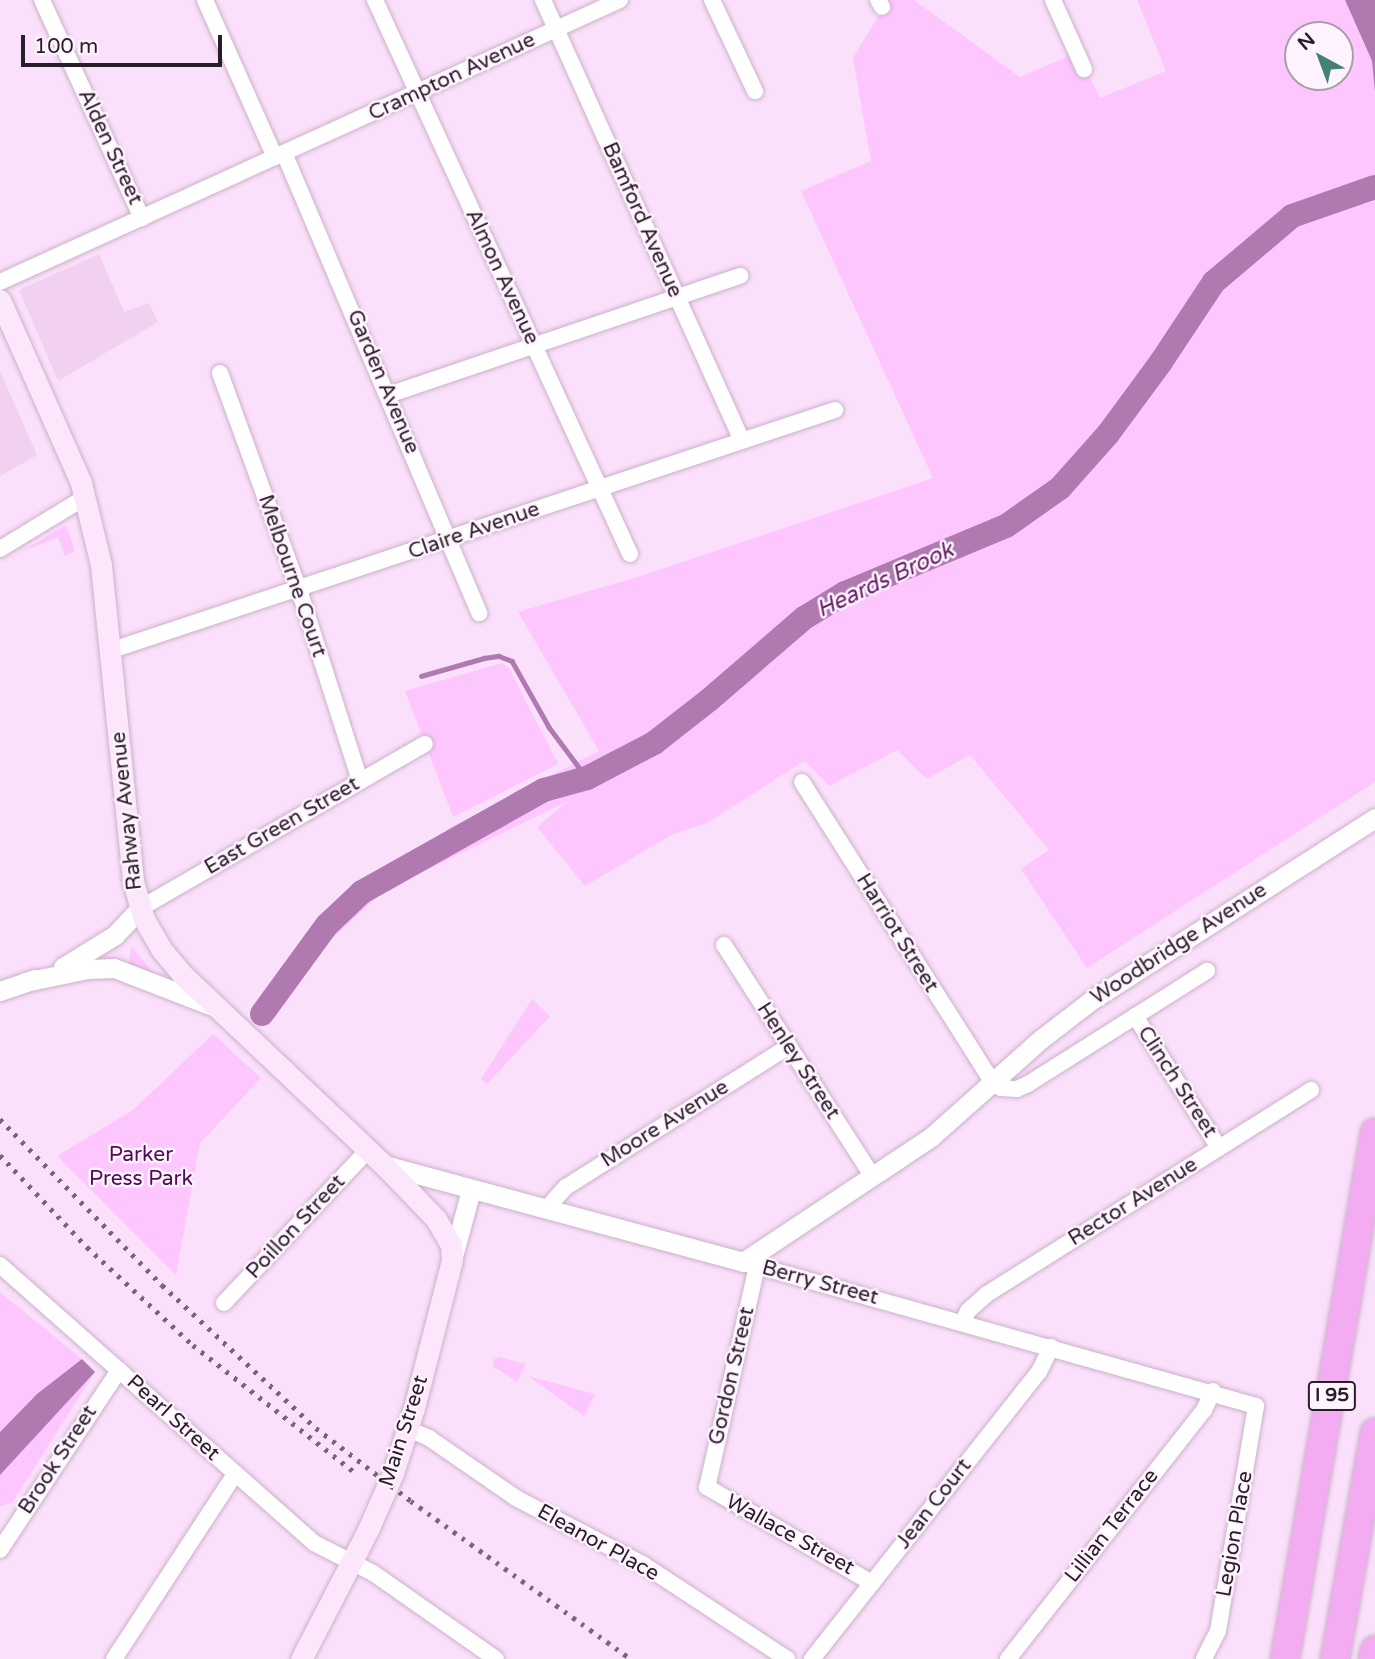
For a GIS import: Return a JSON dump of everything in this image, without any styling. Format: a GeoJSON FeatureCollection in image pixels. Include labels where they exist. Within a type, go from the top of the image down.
{"type":"FeatureCollection","features":[{"type":"Feature","properties":{"kind":"highway","name":"I 95"},"geometry":{"type":"LineString","coordinates":[[1285,1659],[1375,1133]]}},
{"type":"Feature","properties":{"kind":"highway","name":"I 95"},"geometry":{"type":"LineString","coordinates":[[1335,1659],[1375,1432]]}},
{"type":"Feature","properties":{"kind":"highway"},"geometry":{"type":"LineString","coordinates":[[1373,1659],[1375,1650]]}},
{"type":"Feature","properties":{"kind":"main road","name":"Rahway Avenue"},"geometry":{"type":"LineString","coordinates":[[0,300],[85,498],[103,573],[133,881],[139,909],[168,958],[216,1007],[384,1165],[441,1225],[451,1245],[452,1260]]}},
{"type":"Feature","properties":{"kind":"main road","name":"Main Street"},"geometry":{"type":"LineString","coordinates":[[301,1659],[381,1503],[408,1429],[452,1260]]}},
{"type":"Feature","properties":{"kind":"street","name":"Alden Street"},"geometry":{"type":"LineString","coordinates":[[42,0],[142,218]]}},
{"type":"Feature","properties":{"kind":"street","name":"Garden Avenue"},"geometry":{"type":"LineString","coordinates":[[205,0],[280,155],[388,395],[479,612]]}},
{"type":"Feature","properties":{"kind":"street","name":"Almon Avenue"},"geometry":{"type":"LineString","coordinates":[[375,0],[630,554]]}},
{"type":"Feature","properties":{"kind":"street","name":"Bamford Avenue"},"geometry":{"type":"LineString","coordinates":[[543,0],[742,440]]}},
{"type":"Feature","properties":{"kind":"street","name":"Crampton Avenue"},"geometry":{"type":"LineString","coordinates":[[0,282],[620,0]]}},
{"type":"Feature","properties":{"kind":"street"},"geometry":{"type":"LineString","coordinates":[[712,0],[755,90]]}},
{"type":"Feature","properties":{"kind":"street"},"geometry":{"type":"LineString","coordinates":[[1052,0],[1084,69]]}},
{"type":"Feature","properties":{"kind":"street"},"geometry":{"type":"LineString","coordinates":[[388,395],[740,276]]}},
{"type":"Feature","properties":{"kind":"street","name":"Melbourne Court"},"geometry":{"type":"LineString","coordinates":[[220,373],[299,591],[360,781]]}},
{"type":"Feature","properties":{"kind":"street","name":"Claire Avenue"},"geometry":{"type":"LineString","coordinates":[[112,650],[299,591],[835,410]]}},
{"type":"Feature","properties":{"kind":"street"},"geometry":{"type":"LineString","coordinates":[[0,549],[85,498]]}},
{"type":"Feature","properties":{"kind":"street","name":"East Green Street"},"geometry":{"type":"LineString","coordinates":[[139,909],[425,744]]}},
{"type":"Feature","properties":{"kind":"street","name":"Harriot Street"},"geometry":{"type":"LineString","coordinates":[[802,782],[993,1083]]}},
{"type":"Feature","properties":{"kind":"street","name":"Woodbridge Avenue"},"geometry":{"type":"LineString","coordinates":[[750,1264],[931,1137],[1041,1040],[1093,999],[1375,818]]}},
{"type":"Feature","properties":{"kind":"street"},"geometry":{"type":"LineString","coordinates":[[0,991],[93,950],[115,935],[139,909]]}},
{"type":"Feature","properties":{"kind":"street","name":"Henley Street"},"geometry":{"type":"LineString","coordinates":[[724,945],[873,1177]]}},
{"type":"Feature","properties":{"kind":"street"},"geometry":{"type":"LineString","coordinates":[[25,982],[88,969],[114,968],[216,1007]]}},
{"type":"Feature","properties":{"kind":"street","name":"Woodbridge Avenue"},"geometry":{"type":"LineString","coordinates":[[993,1083],[1005,1089],[1023,1087],[1207,971]]}},
{"type":"Feature","properties":{"kind":"street","name":"Clinch Street"},"geometry":{"type":"LineString","coordinates":[[1135,1016],[1219,1148]]}},
{"type":"Feature","properties":{"kind":"street","name":"Moore Avenue"},"geometry":{"type":"LineString","coordinates":[[546,1209],[566,1187],[789,1046]]}},
{"type":"Feature","properties":{"kind":"street","name":"Rector Avenue"},"geometry":{"type":"LineString","coordinates":[[963,1322],[968,1311],[987,1294],[1311,1090]]}},
{"type":"Feature","properties":{"kind":"street","name":"Poillon Street"},"geometry":{"type":"LineString","coordinates":[[224,1303],[368,1150]]}},
{"type":"Feature","properties":{"kind":"street","name":"Berry Street"},"geometry":{"type":"LineString","coordinates":[[384,1165],[1213,1391],[1256,1406]]}},
{"type":"Feature","properties":{"kind":"street","name":"Main Street"},"geometry":{"type":"LineString","coordinates":[[452,1260],[471,1190]]}},
{"type":"Feature","properties":{"kind":"street","name":"Gordon Street"},"geometry":{"type":"LineString","coordinates":[[707,1487],[750,1264]]}},
{"type":"Feature","properties":{"kind":"street","name":"Pearl Street"},"geometry":{"type":"LineString","coordinates":[[0,1265],[314,1543],[373,1573],[496,1659]]}},
{"type":"Feature","properties":{"kind":"street","name":"Jean Court"},"geometry":{"type":"LineString","coordinates":[[812,1659],[1039,1372],[1051,1347]]}},
{"type":"Feature","properties":{"kind":"street","name":"Brook Street"},"geometry":{"type":"LineString","coordinates":[[0,1550],[119,1370]]}},
{"type":"Feature","properties":{"kind":"street","name":"Lillian Terrace"},"geometry":{"type":"LineString","coordinates":[[1008,1659],[1204,1410],[1213,1391]]}},
{"type":"Feature","properties":{"kind":"street","name":"Legion Place"},"geometry":{"type":"LineString","coordinates":[[1205,1659],[1218,1631],[1256,1406]]}},
{"type":"Feature","properties":{"kind":"street","name":"Eleanor Place"},"geometry":{"type":"LineString","coordinates":[[408,1429],[429,1438],[516,1498],[644,1565],[787,1659]]}},
{"type":"Feature","properties":{"kind":"street"},"geometry":{"type":"LineString","coordinates":[[114,1659],[235,1474]]}},
{"type":"Feature","properties":{"kind":"street","name":"Wallace Street"},"geometry":{"type":"LineString","coordinates":[[707,1487],[872,1583]]}},
{"type":"Feature","properties":{"kind":"shaded area"},"geometry":{"type":"Polygon","coordinates":[[[1345,0],[1375,0],[1375,92],[1372,61],[1345,0]]]}},
{"type":"Feature","properties":{"kind":"shaded area"},"geometry":{"type":"Polygon","coordinates":[[[99,254],[124,312],[149,303],[158,322],[58,381],[19,290],[99,254]]]}},
{"type":"Feature","properties":{"kind":"shaded area"},"geometry":{"type":"Polygon","coordinates":[[[0,371],[37,455],[0,476],[0,371]]]}},
{"type":"Feature","properties":{"kind":"shaded area"},"geometry":{"type":"Polygon","coordinates":[[[82,1359],[95,1372],[0,1475],[0,1432],[37,1394],[82,1359]]]}},
{"type":"Feature","properties":{"kind":"green space"},"geometry":{"type":"Polygon","coordinates":[[[888,0],[914,0],[1020,77],[1078,52],[1100,98],[1166,71],[1137,0],[1345,0],[1372,62],[1375,92],[1375,782],[1087,968],[1021,869],[1049,850],[970,755],[927,779],[897,750],[829,786],[804,761],[707,823],[673,834],[585,886],[537,827],[568,801],[384,891],[327,943],[269,1020],[254,1005],[337,902],[453,826],[599,751],[518,612],[644,575],[933,478],[801,191],[871,161],[853,58],[888,0]]]}},
{"type":"Feature","properties":{"kind":"green space"},"geometry":{"type":"Polygon","coordinates":[[[66,525],[75,551],[65,556],[58,537],[21,552],[66,525]]]}},
{"type":"Feature","properties":{"kind":"green space"},"geometry":{"type":"Polygon","coordinates":[[[502,663],[509,668],[558,764],[453,817],[405,691],[502,663]]]}},
{"type":"Feature","properties":{"kind":"green space"},"geometry":{"type":"Polygon","coordinates":[[[131,946],[156,976],[129,963],[131,946]]]}},
{"type":"Feature","properties":{"kind":"green space"},"geometry":{"type":"Polygon","coordinates":[[[532,999],[550,1016],[487,1084],[481,1079],[532,999]]]}},
{"type":"Feature","properties":{"kind":"green space","name":"Parker Press Park"},"geometry":{"type":"Polygon","coordinates":[[[213,1034],[261,1078],[200,1143],[176,1275],[57,1156],[133,1110],[213,1034]]]}},
{"type":"Feature","properties":{"kind":"green space"},"geometry":{"type":"Polygon","coordinates":[[[0,1292],[82,1359],[37,1394],[0,1432],[0,1292]]]}},
{"type":"Feature","properties":{"kind":"green space"},"geometry":{"type":"Polygon","coordinates":[[[500,1357],[526,1364],[517,1382],[493,1366],[494,1359],[500,1357]]]}},
{"type":"Feature","properties":{"kind":"green space"},"geometry":{"type":"Polygon","coordinates":[[[95,1372],[12,1503],[0,1506],[0,1475],[95,1372]]]}},
{"type":"Feature","properties":{"kind":"green space"},"geometry":{"type":"Polygon","coordinates":[[[528,1376],[595,1394],[584,1416],[528,1376]]]}},
{"type":"Feature","properties":{"kind":"waterway","name":"Heards Brook"},"geometry":{"type":"LineString","coordinates":[[262,1014],[327,925],[362,892],[544,790],[587,778],[654,743],[709,700],[804,618],[845,593],[1006,526],[1060,488],[1108,434],[1161,362],[1214,282],[1292,216],[1375,187]]}},
{"type":"Feature","properties":{"kind":"waterway"},"geometry":{"type":"LineString","coordinates":[[421,676],[484,658],[499,656],[512,661],[549,727],[587,778]]}},
{"type":"Feature","properties":{"kind":"railway"},"geometry":{"type":"LineString","coordinates":[[0,1119],[162,1285],[316,1428],[411,1501],[631,1659]]}},
{"type":"Feature","properties":{"kind":"railway"},"geometry":{"type":"LineString","coordinates":[[0,1155],[87,1247],[193,1345],[357,1474]]}}]}
